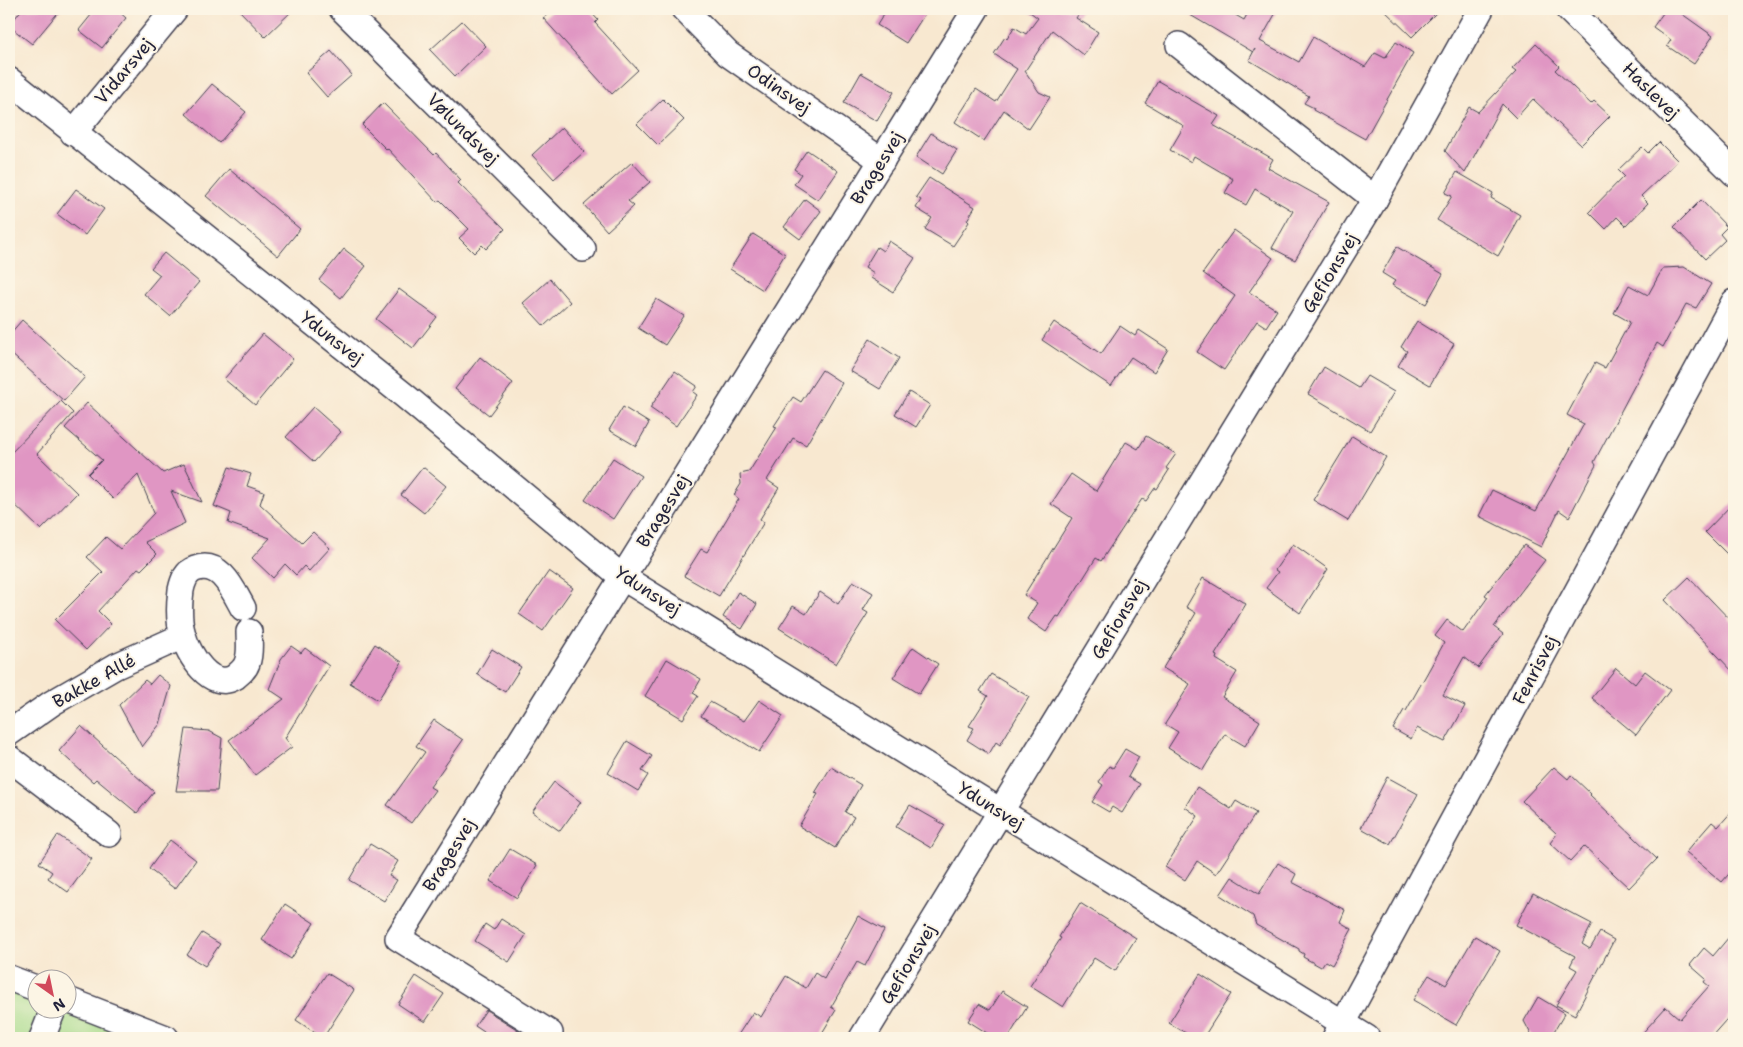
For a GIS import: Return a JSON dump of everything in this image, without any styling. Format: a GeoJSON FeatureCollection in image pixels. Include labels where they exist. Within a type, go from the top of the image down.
{"type":"FeatureCollection","features":[{"type":"Feature","properties":{"kind":"street","name":"Vidarsvej"},"geometry":{"type":"LineString","coordinates":[[73,133],[175,9]]}},
{"type":"Feature","properties":{"kind":"street","name":"Vølundsvej"},"geometry":{"type":"LineString","coordinates":[[342,9],[583,249]]}},
{"type":"Feature","properties":{"kind":"street","name":"Odinsvej"},"geometry":{"type":"LineString","coordinates":[[684,9],[728,54],[882,161]]}},
{"type":"Feature","properties":{"kind":"street","name":"Bragesvej"},"geometry":{"type":"LineString","coordinates":[[550,1033],[398,938],[976,9]]}},
{"type":"Feature","properties":{"kind":"street","name":"Gefionsvej"},"geometry":{"type":"LineString","coordinates":[[862,1038],[1375,199],[1481,9]]}},
{"type":"Feature","properties":{"kind":"street","name":"Haslevej"},"geometry":{"type":"LineString","coordinates":[[1568,9],[1734,173]]}},
{"type":"Feature","properties":{"kind":"street"},"geometry":{"type":"LineString","coordinates":[[1178,45],[1375,199]]}},
{"type":"Feature","properties":{"kind":"street","name":"Ydunsvej"},"geometry":{"type":"LineString","coordinates":[[9,80],[73,133],[405,396],[622,577],[1001,812],[1339,1031],[1367,1038]]}},
{"type":"Feature","properties":{"kind":"street","name":"Fenrisvej"},"geometry":{"type":"LineString","coordinates":[[1339,1031],[1734,302]]}},
{"type":"Feature","properties":{"kind":"street"},"geometry":{"type":"LineString","coordinates":[[243,608],[234,591],[216,569],[204,566],[193,569],[184,578],[179,613],[183,636],[190,653],[209,676],[220,680],[231,679],[241,673],[247,663],[249,632]]}},
{"type":"Feature","properties":{"kind":"street","name":"Bakke Allé"},"geometry":{"type":"LineString","coordinates":[[9,733],[52,703],[116,666],[183,636]]}},
{"type":"Feature","properties":{"kind":"street"},"geometry":{"type":"LineString","coordinates":[[9,758],[109,834]]}},
{"type":"Feature","properties":{"kind":"street"},"geometry":{"type":"LineString","coordinates":[[9,978],[28,985]]}},
{"type":"Feature","properties":{"kind":"street"},"geometry":{"type":"LineString","coordinates":[[78,1004],[166,1038]]}},
{"type":"Feature","properties":{"kind":"street"},"geometry":{"type":"LineString","coordinates":[[42,1038],[49,1020]]}},
{"type":"Feature","properties":{"kind":"green space"},"geometry":{"type":"Polygon","coordinates":[[[9,972],[28,979],[28,1020],[78,1020],[78,998],[191,1038],[9,1038],[9,972]]]}},
{"type":"Feature","properties":{"kind":"building"},"geometry":{"type":"Polygon","coordinates":[[[22,9],[61,9],[32,44],[9,26],[22,9]]]}},
{"type":"Feature","properties":{"kind":"building"},"geometry":{"type":"Polygon","coordinates":[[[96,9],[116,9],[126,18],[102,48],[79,30],[96,9]]]}},
{"type":"Feature","properties":{"kind":"building"},"geometry":{"type":"Polygon","coordinates":[[[238,9],[294,9],[265,37],[238,9]]]}},
{"type":"Feature","properties":{"kind":"building"},"geometry":{"type":"Polygon","coordinates":[[[554,9],[588,9],[598,20],[595,23],[638,70],[612,94],[543,18],[554,9]]]}},
{"type":"Feature","properties":{"kind":"building"},"geometry":{"type":"Polygon","coordinates":[[[887,9],[928,9],[906,43],[877,25],[887,9]]]}},
{"type":"Feature","properties":{"kind":"building"},"geometry":{"type":"Polygon","coordinates":[[[1026,9],[1082,9],[1076,18],[1098,32],[1084,55],[1052,30],[1025,71],[1039,92],[1050,97],[1029,129],[1004,110],[984,141],[955,122],[976,89],[996,102],[1017,69],[994,54],[1005,37],[1007,39],[1014,27],[1026,34],[1038,18],[1026,9]]]}},
{"type":"Feature","properties":{"kind":"building"},"geometry":{"type":"Polygon","coordinates":[[[1180,9],[1225,9],[1244,20],[1250,9],[1278,9],[1260,41],[1299,62],[1313,37],[1365,67],[1375,53],[1385,58],[1396,42],[1413,53],[1365,139],[1313,110],[1314,108],[1304,103],[1309,96],[1249,60],[1255,49],[1253,52],[1180,9]]]}},
{"type":"Feature","properties":{"kind":"building"},"geometry":{"type":"Polygon","coordinates":[[[1383,9],[1440,9],[1412,37],[1383,9]]]}},
{"type":"Feature","properties":{"kind":"building"},"geometry":{"type":"Polygon","coordinates":[[[1666,9],[1675,9],[1713,36],[1694,64],[1667,46],[1671,40],[1653,27],[1666,9]]]}},
{"type":"Feature","properties":{"kind":"building"},"geometry":{"type":"Polygon","coordinates":[[[462,21],[486,46],[455,76],[430,50],[462,21]]]}},
{"type":"Feature","properties":{"kind":"building"},"geometry":{"type":"Polygon","coordinates":[[[1536,44],[1559,66],[1555,70],[1591,104],[1594,101],[1610,116],[1581,145],[1533,99],[1516,118],[1502,104],[1465,173],[1445,151],[1469,107],[1478,112],[1516,72],[1512,69],[1536,44]]]}},
{"type":"Feature","properties":{"kind":"building"},"geometry":{"type":"Polygon","coordinates":[[[331,51],[352,75],[327,97],[306,73],[331,51]]]}},
{"type":"Feature","properties":{"kind":"building"},"geometry":{"type":"Polygon","coordinates":[[[861,73],[894,92],[877,121],[844,103],[861,73]]]}},
{"type":"Feature","properties":{"kind":"building"},"geometry":{"type":"Polygon","coordinates":[[[1158,81],[1219,116],[1213,125],[1273,159],[1268,168],[1329,202],[1295,260],[1272,248],[1293,211],[1255,189],[1246,205],[1225,193],[1233,179],[1194,156],[1191,162],[1170,150],[1184,126],[1145,103],[1158,81]]]}},
{"type":"Feature","properties":{"kind":"building"},"geometry":{"type":"Polygon","coordinates":[[[212,84],[246,112],[219,143],[186,114],[212,84]]]}},
{"type":"Feature","properties":{"kind":"building"},"geometry":{"type":"Polygon","coordinates":[[[663,99],[684,120],[658,145],[637,124],[663,99]]]}},
{"type":"Feature","properties":{"kind":"building"},"geometry":{"type":"Polygon","coordinates":[[[383,103],[434,155],[436,153],[461,180],[458,183],[505,229],[486,249],[482,245],[474,253],[459,238],[469,229],[440,200],[437,202],[388,149],[362,125],[383,103]]]}},
{"type":"Feature","properties":{"kind":"building"},"geometry":{"type":"Polygon","coordinates":[[[562,127],[584,152],[554,179],[532,155],[562,127]]]}},
{"type":"Feature","properties":{"kind":"building"},"geometry":{"type":"Polygon","coordinates":[[[931,133],[957,150],[942,174],[916,157],[931,133]]]}},
{"type":"Feature","properties":{"kind":"building"},"geometry":{"type":"Polygon","coordinates":[[[1659,142],[1678,161],[1641,196],[1648,203],[1626,226],[1617,217],[1606,229],[1589,212],[1624,176],[1618,170],[1642,147],[1648,153],[1659,142]]]}},
{"type":"Feature","properties":{"kind":"building"},"geometry":{"type":"Polygon","coordinates":[[[807,150],[838,171],[818,200],[794,184],[801,174],[794,169],[807,150]]]}},
{"type":"Feature","properties":{"kind":"building"},"geometry":{"type":"Polygon","coordinates":[[[632,162],[650,182],[628,201],[634,206],[607,231],[584,205],[632,162]]]}},
{"type":"Feature","properties":{"kind":"building"},"geometry":{"type":"Polygon","coordinates":[[[229,169],[300,229],[278,256],[206,196],[229,169]]]}},
{"type":"Feature","properties":{"kind":"building"},"geometry":{"type":"Polygon","coordinates":[[[1457,172],[1493,193],[1491,198],[1520,215],[1498,256],[1437,220],[1452,196],[1445,193],[1457,172]]]}},
{"type":"Feature","properties":{"kind":"building"},"geometry":{"type":"Polygon","coordinates":[[[929,178],[975,207],[967,220],[969,222],[953,246],[925,229],[932,218],[916,208],[921,200],[916,197],[929,178]]]}},
{"type":"Feature","properties":{"kind":"building"},"geometry":{"type":"Polygon","coordinates":[[[76,189],[104,209],[85,235],[57,214],[76,189]]]}},
{"type":"Feature","properties":{"kind":"building"},"geometry":{"type":"Polygon","coordinates":[[[805,199],[821,211],[800,239],[784,227],[805,199]]]}},
{"type":"Feature","properties":{"kind":"building"},"geometry":{"type":"Polygon","coordinates":[[[1701,200],[1727,227],[1720,234],[1725,240],[1705,259],[1674,227],[1701,200]]]}},
{"type":"Feature","properties":{"kind":"building"},"geometry":{"type":"Polygon","coordinates":[[[1234,230],[1273,258],[1249,292],[1277,310],[1266,327],[1257,321],[1224,370],[1197,352],[1235,296],[1203,273],[1234,230]]]}},
{"type":"Feature","properties":{"kind":"building"},"geometry":{"type":"Polygon","coordinates":[[[753,234],[785,254],[763,290],[730,269],[753,234]]]}},
{"type":"Feature","properties":{"kind":"building"},"geometry":{"type":"Polygon","coordinates":[[[889,241],[915,258],[893,292],[871,278],[874,273],[865,267],[877,247],[883,251],[889,241]]]}},
{"type":"Feature","properties":{"kind":"building"},"geometry":{"type":"Polygon","coordinates":[[[1397,247],[1443,274],[1426,304],[1392,285],[1395,281],[1382,273],[1397,247]]]}},
{"type":"Feature","properties":{"kind":"building"},"geometry":{"type":"Polygon","coordinates":[[[344,249],[366,266],[341,298],[319,280],[344,249]]]}},
{"type":"Feature","properties":{"kind":"building"},"geometry":{"type":"Polygon","coordinates":[[[164,253],[199,282],[170,316],[144,294],[160,275],[151,268],[164,253]]]}},
{"type":"Feature","properties":{"kind":"building"},"geometry":{"type":"Polygon","coordinates":[[[1684,267],[1711,284],[1696,308],[1686,304],[1663,347],[1657,343],[1594,462],[1596,465],[1569,517],[1559,510],[1541,547],[1479,516],[1492,490],[1536,511],[1584,424],[1567,415],[1595,363],[1605,368],[1630,322],[1614,313],[1629,285],[1648,295],[1663,268],[1684,267]]]}},
{"type":"Feature","properties":{"kind":"building"},"geometry":{"type":"Polygon","coordinates":[[[550,279],[570,302],[544,326],[523,303],[550,279]]]}},
{"type":"Feature","properties":{"kind":"building"},"geometry":{"type":"Polygon","coordinates":[[[399,289],[437,317],[413,348],[376,319],[399,289]]]}},
{"type":"Feature","properties":{"kind":"building"},"geometry":{"type":"Polygon","coordinates":[[[656,299],[684,316],[665,345],[638,328],[656,299]]]}},
{"type":"Feature","properties":{"kind":"building"},"geometry":{"type":"Polygon","coordinates":[[[22,320],[85,377],[64,401],[9,352],[9,335],[22,320]]]}},
{"type":"Feature","properties":{"kind":"building"},"geometry":{"type":"Polygon","coordinates":[[[1417,321],[1454,344],[1430,385],[1398,366],[1407,351],[1401,347],[1417,321]]]}},
{"type":"Feature","properties":{"kind":"building"},"geometry":{"type":"Polygon","coordinates":[[[1054,322],[1101,354],[1120,326],[1135,336],[1139,330],[1168,349],[1154,372],[1131,357],[1111,386],[1042,340],[1054,322]]]}},
{"type":"Feature","properties":{"kind":"building"},"geometry":{"type":"Polygon","coordinates":[[[263,334],[293,359],[255,405],[224,379],[263,334]]]}},
{"type":"Feature","properties":{"kind":"building"},"geometry":{"type":"Polygon","coordinates":[[[870,339],[899,358],[880,389],[850,371],[870,339]]]}},
{"type":"Feature","properties":{"kind":"building"},"geometry":{"type":"Polygon","coordinates":[[[480,357],[513,383],[489,415],[455,389],[480,357]]]}},
{"type":"Feature","properties":{"kind":"building"},"geometry":{"type":"Polygon","coordinates":[[[1324,367],[1359,388],[1367,376],[1394,392],[1370,431],[1308,394],[1324,367]]]}},
{"type":"Feature","properties":{"kind":"building"},"geometry":{"type":"Polygon","coordinates":[[[822,370],[842,383],[806,445],[793,438],[767,480],[779,488],[760,519],[764,522],[719,596],[684,576],[701,549],[707,552],[739,499],[734,495],[741,484],[740,474],[749,472],[777,427],[774,426],[793,397],[801,402],[822,370]]]}},
{"type":"Feature","properties":{"kind":"building"},"geometry":{"type":"Polygon","coordinates":[[[675,371],[697,386],[693,392],[697,395],[676,426],[650,408],[675,371]]]}},
{"type":"Feature","properties":{"kind":"building"},"geometry":{"type":"Polygon","coordinates":[[[909,392],[930,405],[916,427],[895,414],[909,392]]]}},
{"type":"Feature","properties":{"kind":"building"},"geometry":{"type":"Polygon","coordinates":[[[61,401],[73,413],[37,454],[77,493],[41,530],[9,499],[9,455],[61,401]]]}},
{"type":"Feature","properties":{"kind":"building"},"geometry":{"type":"Polygon","coordinates":[[[87,403],[163,473],[184,464],[202,502],[171,491],[185,523],[145,542],[157,554],[141,570],[138,568],[98,611],[111,624],[86,650],[55,620],[103,572],[87,557],[106,537],[120,549],[154,513],[138,475],[113,499],[88,474],[102,460],[65,428],[87,403]]]}},
{"type":"Feature","properties":{"kind":"building"},"geometry":{"type":"Polygon","coordinates":[[[313,407],[341,432],[314,462],[286,437],[313,407]]]}},
{"type":"Feature","properties":{"kind":"building"},"geometry":{"type":"Polygon","coordinates":[[[623,407],[649,423],[636,446],[609,430],[623,407]]]}},
{"type":"Feature","properties":{"kind":"building"},"geometry":{"type":"Polygon","coordinates":[[[1146,436],[1176,454],[1166,468],[1169,470],[1157,489],[1155,488],[1146,501],[1142,499],[1101,561],[1096,558],[1059,617],[1057,616],[1046,632],[1027,619],[1037,603],[1024,595],[1072,518],[1051,504],[1071,474],[1096,491],[1126,442],[1138,449],[1146,436]]]}},
{"type":"Feature","properties":{"kind":"building"},"geometry":{"type":"Polygon","coordinates":[[[1352,436],[1386,457],[1348,521],[1313,500],[1352,436]]]}},
{"type":"Feature","properties":{"kind":"building"},"geometry":{"type":"Polygon","coordinates":[[[613,458],[641,476],[613,519],[585,500],[613,458]]]}},
{"type":"Feature","properties":{"kind":"building"},"geometry":{"type":"Polygon","coordinates":[[[229,467],[251,474],[247,486],[264,492],[260,504],[302,543],[313,532],[330,548],[309,571],[304,566],[296,575],[285,564],[273,578],[252,558],[270,538],[228,523],[231,513],[214,506],[229,467]]]}},
{"type":"Feature","properties":{"kind":"building"},"geometry":{"type":"Polygon","coordinates":[[[423,467],[446,486],[424,513],[401,495],[423,467]]]}},
{"type":"Feature","properties":{"kind":"building"},"geometry":{"type":"Polygon","coordinates":[[[1734,502],[1734,561],[1705,532],[1734,502]]]}},
{"type":"Feature","properties":{"kind":"building"},"geometry":{"type":"Polygon","coordinates":[[[1293,544],[1328,569],[1300,613],[1266,588],[1278,572],[1275,570],[1293,544]]]}},
{"type":"Feature","properties":{"kind":"building"},"geometry":{"type":"Polygon","coordinates":[[[1524,545],[1545,560],[1494,627],[1503,634],[1478,668],[1464,657],[1443,695],[1465,706],[1445,742],[1417,728],[1411,739],[1393,729],[1404,710],[1406,711],[1444,643],[1435,636],[1447,620],[1463,632],[1488,597],[1485,595],[1524,545]]]}},
{"type":"Feature","properties":{"kind":"building"},"geometry":{"type":"Polygon","coordinates":[[[549,571],[573,588],[543,631],[519,614],[549,571]]]}},
{"type":"Feature","properties":{"kind":"building"},"geometry":{"type":"Polygon","coordinates":[[[1689,577],[1734,624],[1734,673],[1665,600],[1689,577]]]}},
{"type":"Feature","properties":{"kind":"building"},"geometry":{"type":"Polygon","coordinates":[[[1203,578],[1246,604],[1215,655],[1217,656],[1216,659],[1237,672],[1222,697],[1260,721],[1245,746],[1225,734],[1203,770],[1168,748],[1178,732],[1165,724],[1190,684],[1163,668],[1196,613],[1186,607],[1203,578]]]}},
{"type":"Feature","properties":{"kind":"building"},"geometry":{"type":"Polygon","coordinates":[[[853,581],[873,593],[863,610],[868,613],[836,664],[779,628],[793,606],[806,614],[820,592],[838,604],[853,581]]]}},
{"type":"Feature","properties":{"kind":"building"},"geometry":{"type":"Polygon","coordinates":[[[738,592],[757,604],[742,629],[723,617],[738,592]]]}},
{"type":"Feature","properties":{"kind":"building"},"geometry":{"type":"Polygon","coordinates":[[[375,644],[402,662],[378,700],[350,683],[375,644]]]}},
{"type":"Feature","properties":{"kind":"building"},"geometry":{"type":"Polygon","coordinates":[[[291,646],[301,653],[305,648],[329,666],[285,738],[292,747],[255,775],[229,740],[284,699],[269,689],[281,659],[291,646]]]}},
{"type":"Feature","properties":{"kind":"building"},"geometry":{"type":"Polygon","coordinates":[[[913,647],[938,664],[919,694],[893,678],[913,647]]]}},
{"type":"Feature","properties":{"kind":"building"},"geometry":{"type":"Polygon","coordinates":[[[492,649],[521,667],[505,692],[477,674],[492,649]]]}},
{"type":"Feature","properties":{"kind":"building"},"geometry":{"type":"Polygon","coordinates":[[[667,659],[701,679],[693,693],[698,696],[683,719],[645,696],[667,659]]]}},
{"type":"Feature","properties":{"kind":"building"},"geometry":{"type":"Polygon","coordinates":[[[1616,668],[1635,684],[1645,671],[1670,690],[1636,735],[1592,698],[1616,668]]]}},
{"type":"Feature","properties":{"kind":"building"},"geometry":{"type":"Polygon","coordinates":[[[991,674],[1029,697],[1000,745],[996,742],[989,754],[967,740],[974,728],[969,726],[988,696],[980,691],[991,674]]]}},
{"type":"Feature","properties":{"kind":"building"},"geometry":{"type":"Polygon","coordinates":[[[158,675],[171,686],[160,724],[142,747],[119,705],[145,680],[150,684],[158,675]]]}},
{"type":"Feature","properties":{"kind":"building"},"geometry":{"type":"Polygon","coordinates":[[[759,700],[783,716],[759,752],[701,716],[710,702],[744,721],[759,700]]]}},
{"type":"Feature","properties":{"kind":"building"},"geometry":{"type":"Polygon","coordinates":[[[434,720],[463,740],[430,787],[435,790],[411,823],[387,805],[425,752],[416,746],[434,720]]]}},
{"type":"Feature","properties":{"kind":"building"},"geometry":{"type":"Polygon","coordinates":[[[81,726],[154,792],[137,813],[96,779],[93,782],[59,751],[81,726]]]}},
{"type":"Feature","properties":{"kind":"building"},"geometry":{"type":"Polygon","coordinates":[[[186,729],[209,731],[222,738],[217,791],[176,791],[186,729]]]}},
{"type":"Feature","properties":{"kind":"building"},"geometry":{"type":"Polygon","coordinates":[[[627,741],[652,756],[642,771],[648,775],[638,791],[608,773],[627,741]]]}},
{"type":"Feature","properties":{"kind":"building"},"geometry":{"type":"Polygon","coordinates":[[[1125,749],[1139,757],[1128,777],[1140,784],[1122,813],[1112,807],[1109,812],[1092,802],[1103,785],[1099,782],[1109,766],[1113,768],[1125,749]]]}},
{"type":"Feature","properties":{"kind":"building"},"geometry":{"type":"Polygon","coordinates":[[[831,767],[861,785],[845,812],[854,817],[835,848],[799,826],[818,794],[815,793],[831,767]]]}},
{"type":"Feature","properties":{"kind":"building"},"geometry":{"type":"Polygon","coordinates":[[[1554,767],[1568,779],[1571,775],[1657,859],[1629,888],[1584,846],[1570,861],[1550,843],[1557,834],[1522,801],[1554,767]]]}},
{"type":"Feature","properties":{"kind":"building"},"geometry":{"type":"Polygon","coordinates":[[[1387,777],[1418,794],[1390,844],[1361,828],[1387,777]]]}},
{"type":"Feature","properties":{"kind":"building"},"geometry":{"type":"Polygon","coordinates":[[[554,782],[581,802],[560,831],[532,812],[554,782]]]}},
{"type":"Feature","properties":{"kind":"building"},"geometry":{"type":"Polygon","coordinates":[[[1197,787],[1231,809],[1236,801],[1256,813],[1216,874],[1197,861],[1185,880],[1165,867],[1198,816],[1185,807],[1197,787]]]}},
{"type":"Feature","properties":{"kind":"building"},"geometry":{"type":"Polygon","coordinates":[[[910,805],[945,825],[931,848],[896,827],[910,805]]]}},
{"type":"Feature","properties":{"kind":"building"},"geometry":{"type":"Polygon","coordinates":[[[1734,809],[1734,868],[1722,882],[1686,852],[1712,822],[1718,827],[1734,809]]]}},
{"type":"Feature","properties":{"kind":"building"},"geometry":{"type":"Polygon","coordinates":[[[58,835],[92,859],[68,892],[48,878],[52,872],[39,863],[58,835]]]}},
{"type":"Feature","properties":{"kind":"building"},"geometry":{"type":"Polygon","coordinates":[[[170,840],[196,860],[175,889],[149,869],[170,840]]]}},
{"type":"Feature","properties":{"kind":"building"},"geometry":{"type":"Polygon","coordinates":[[[370,844],[398,861],[389,876],[397,880],[384,901],[349,880],[370,844]]]}},
{"type":"Feature","properties":{"kind":"building"},"geometry":{"type":"Polygon","coordinates":[[[510,849],[537,865],[517,898],[490,881],[510,849]]]}},
{"type":"Feature","properties":{"kind":"building"},"geometry":{"type":"Polygon","coordinates":[[[1278,863],[1296,874],[1292,882],[1345,910],[1340,922],[1352,929],[1332,965],[1325,961],[1321,967],[1303,957],[1304,954],[1299,949],[1256,925],[1253,916],[1220,895],[1232,877],[1259,894],[1278,863]]]}},
{"type":"Feature","properties":{"kind":"building"},"geometry":{"type":"Polygon","coordinates":[[[1533,893],[1592,924],[1582,944],[1590,949],[1600,932],[1614,940],[1575,1015],[1556,1005],[1577,970],[1570,966],[1575,956],[1516,925],[1533,893]]]}},
{"type":"Feature","properties":{"kind":"building"},"geometry":{"type":"Polygon","coordinates":[[[1080,903],[1136,938],[1115,971],[1094,958],[1063,1007],[1030,986],[1061,938],[1059,937],[1080,903]]]}},
{"type":"Feature","properties":{"kind":"building"},"geometry":{"type":"Polygon","coordinates":[[[285,904],[314,923],[291,959],[262,940],[285,904]]]}},
{"type":"Feature","properties":{"kind":"building"},"geometry":{"type":"Polygon","coordinates":[[[858,916],[884,930],[865,966],[857,962],[831,1007],[836,1010],[819,1038],[736,1038],[753,1012],[761,1017],[786,976],[806,988],[815,973],[824,979],[858,916]]]}},
{"type":"Feature","properties":{"kind":"building"},"geometry":{"type":"Polygon","coordinates":[[[501,919],[526,935],[509,962],[475,941],[485,924],[494,930],[501,919]]]}},
{"type":"Feature","properties":{"kind":"building"},"geometry":{"type":"Polygon","coordinates":[[[1734,931],[1734,1011],[1710,1038],[1638,1038],[1666,1007],[1680,1019],[1709,986],[1704,982],[1706,979],[1690,965],[1704,948],[1713,956],[1734,931]]]}},
{"type":"Feature","properties":{"kind":"building"},"geometry":{"type":"Polygon","coordinates":[[[202,933],[220,944],[205,966],[187,955],[202,933]]]}},
{"type":"Feature","properties":{"kind":"building"},"geometry":{"type":"Polygon","coordinates":[[[1475,936],[1500,951],[1456,1025],[1413,1000],[1429,975],[1446,985],[1475,936]]]}},
{"type":"Feature","properties":{"kind":"building"},"geometry":{"type":"Polygon","coordinates":[[[327,973],[354,990],[323,1038],[296,1020],[327,973]]]}},
{"type":"Feature","properties":{"kind":"building"},"geometry":{"type":"Polygon","coordinates":[[[1200,974],[1231,994],[1203,1038],[1194,1038],[1169,1023],[1200,974]]]}},
{"type":"Feature","properties":{"kind":"building"},"geometry":{"type":"Polygon","coordinates":[[[416,976],[444,994],[425,1022],[398,1004],[416,976]]]}},
{"type":"Feature","properties":{"kind":"building"},"geometry":{"type":"Polygon","coordinates":[[[1002,991],[1027,1007],[1008,1038],[995,1038],[968,1021],[979,1004],[990,1010],[1002,991]]]}},
{"type":"Feature","properties":{"kind":"building"},"geometry":{"type":"Polygon","coordinates":[[[1538,997],[1565,1013],[1550,1038],[1533,1038],[1524,1021],[1538,997]]]}},
{"type":"Feature","properties":{"kind":"building"},"geometry":{"type":"Polygon","coordinates":[[[486,1010],[531,1038],[493,1038],[475,1026],[486,1010]]]}}]}
